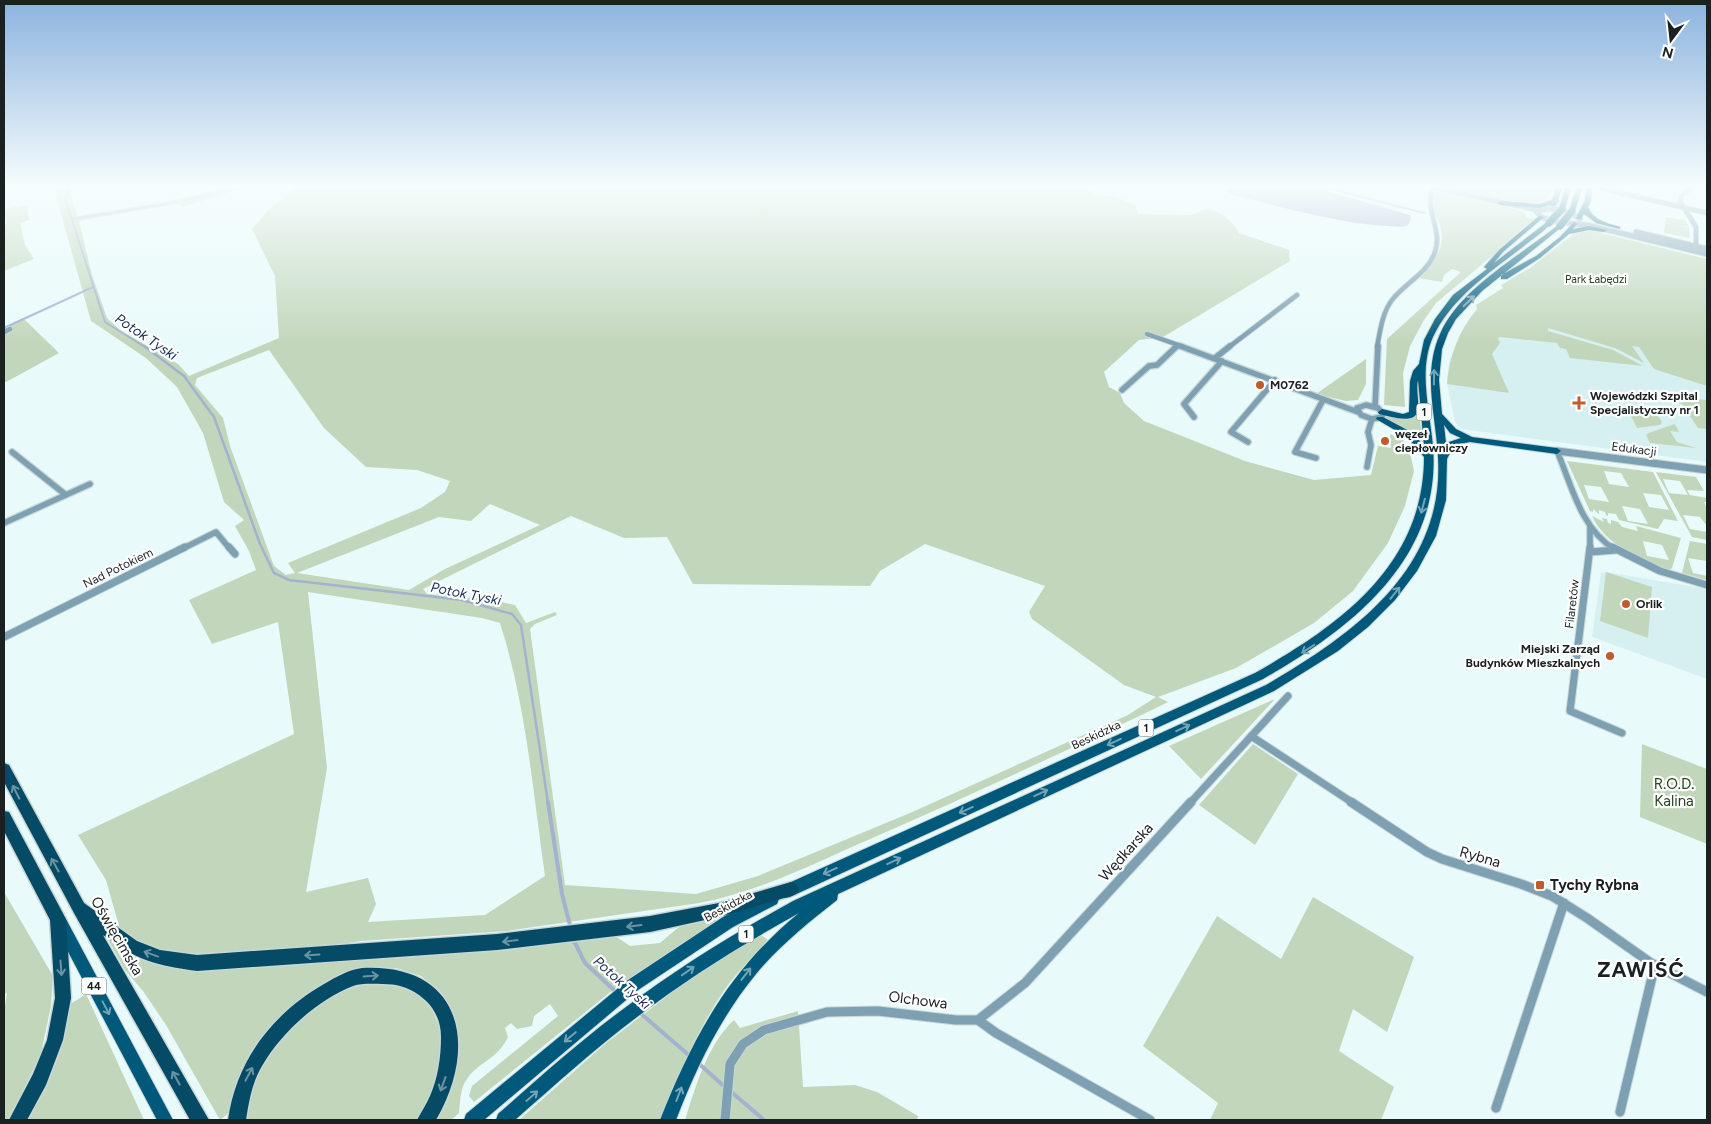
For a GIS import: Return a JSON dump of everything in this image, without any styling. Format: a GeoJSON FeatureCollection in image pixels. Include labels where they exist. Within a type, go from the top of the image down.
{"type":"FeatureCollection","features":[{"type":"Feature","properties":{"kind":"highway","name":"Oświęcimska"},"geometry":{"type":"LineString","coordinates":[[4,768],[79,908],[200,1120]]}},
{"type":"Feature","properties":{"kind":"highway","name":"44"},"geometry":{"type":"LineString","coordinates":[[4,817],[58,919]]}},
{"type":"Feature","properties":{"kind":"highway"},"geometry":{"type":"LineString","coordinates":[[79,908],[132,947],[160,958],[197,963],[489,943],[589,932],[680,919],[791,889]]}},
{"type":"Feature","properties":{"kind":"highway"},"geometry":{"type":"LineString","coordinates":[[18,1120],[40,1079],[55,1040],[63,998],[58,919]]}},
{"type":"Feature","properties":{"kind":"highway"},"geometry":{"type":"LineString","coordinates":[[237,1120],[238,1107],[246,1080],[261,1053],[280,1027],[317,995],[353,977],[382,975],[404,977],[429,991],[443,1008],[451,1040],[445,1081],[426,1120]]}},
{"type":"Feature","properties":{"kind":"main road"},"geometry":{"type":"LineString","coordinates":[[1478,279],[1511,240]]}},
{"type":"Feature","properties":{"kind":"main road","name":"Beskidzka"},"geometry":{"type":"LineString","coordinates":[[472,1120],[633,985],[728,922],[791,889],[1259,676],[1326,636],[1375,592],[1405,550],[1422,509],[1428,482],[1429,458],[1422,366],[1427,340],[1439,317],[1456,297],[1528,240]]}},
{"type":"Feature","properties":{"kind":"main road","name":"1"},"geometry":{"type":"LineString","coordinates":[[504,1120],[648,999],[737,939],[798,906],[1270,688],[1340,646],[1390,600],[1420,556],[1437,514],[1441,495],[1443,460],[1434,368],[1440,343],[1458,311],[1489,283],[1542,240]]}},
{"type":"Feature","properties":{"kind":"main road"},"geometry":{"type":"LineString","coordinates":[[1489,283],[1521,268],[1557,240]]}},
{"type":"Feature","properties":{"kind":"main road"},"geometry":{"type":"LineString","coordinates":[[1377,414],[1402,416],[1412,414],[1414,411],[1413,381],[1416,372],[1422,366]]}},
{"type":"Feature","properties":{"kind":"main road"},"geometry":{"type":"LineString","coordinates":[[1437,410],[1446,425],[1453,431],[1470,439],[1557,451]]}},
{"type":"Feature","properties":{"kind":"main road"},"geometry":{"type":"LineString","coordinates":[[1377,414],[1410,435],[1429,458]]}},
{"type":"Feature","properties":{"kind":"main road"},"geometry":{"type":"LineString","coordinates":[[1443,460],[1450,443],[1470,439]]}},
{"type":"Feature","properties":{"kind":"main road"},"geometry":{"type":"LineString","coordinates":[[668,1120],[689,1067],[708,1029],[748,970],[772,944],[802,918],[850,882]]}},
{"type":"Feature","properties":{"kind":"main road","name":"44"},"geometry":{"type":"LineString","coordinates":[[58,919],[165,1120]]}},
{"type":"Feature","properties":{"kind":"street"},"geometry":{"type":"LineString","coordinates":[[1358,409],[1366,405],[1373,390],[1385,314],[1392,302],[1436,252],[1437,240]]}},
{"type":"Feature","properties":{"kind":"street"},"geometry":{"type":"LineString","coordinates":[[1649,240],[1707,254]]}},
{"type":"Feature","properties":{"kind":"street"},"geometry":{"type":"LineString","coordinates":[[1672,240],[1707,249]]}},
{"type":"Feature","properties":{"kind":"street"},"geometry":{"type":"LineString","coordinates":[[1696,240],[1696,246]]}},
{"type":"Feature","properties":{"kind":"street"},"geometry":{"type":"LineString","coordinates":[[1215,358],[1297,295]]}},
{"type":"Feature","properties":{"kind":"street"},"geometry":{"type":"LineString","coordinates":[[4,332],[10,329]]}},
{"type":"Feature","properties":{"kind":"street"},"geometry":{"type":"LineString","coordinates":[[1148,334],[1275,380],[1323,400],[1358,409],[1364,417],[1371,445],[1367,467]]}},
{"type":"Feature","properties":{"kind":"street"},"geometry":{"type":"LineString","coordinates":[[1122,390],[1149,366],[1157,365],[1178,345]]}},
{"type":"Feature","properties":{"kind":"street"},"geometry":{"type":"LineString","coordinates":[[1194,417],[1184,404],[1222,361]]}},
{"type":"Feature","properties":{"kind":"street"},"geometry":{"type":"LineString","coordinates":[[1248,442],[1231,432],[1275,380]]}},
{"type":"Feature","properties":{"kind":"street"},"geometry":{"type":"LineString","coordinates":[[1368,430],[1377,414],[1373,390]]}},
{"type":"Feature","properties":{"kind":"street"},"geometry":{"type":"LineString","coordinates":[[1316,458],[1295,452],[1323,400]]}},
{"type":"Feature","properties":{"kind":"street"},"geometry":{"type":"LineString","coordinates":[[1366,405],[1377,414]]}},
{"type":"Feature","properties":{"kind":"street"},"geometry":{"type":"LineString","coordinates":[[1364,417],[1377,414]]}},
{"type":"Feature","properties":{"kind":"street","name":"Edukacji"},"geometry":{"type":"LineString","coordinates":[[1557,451],[1707,470]]}},
{"type":"Feature","properties":{"kind":"street","name":"Filaretów"},"geometry":{"type":"LineString","coordinates":[[1557,451],[1590,526],[1590,552],[1570,711],[1622,733]]}},
{"type":"Feature","properties":{"kind":"street"},"geometry":{"type":"LineString","coordinates":[[12,452],[66,495]]}},
{"type":"Feature","properties":{"kind":"street"},"geometry":{"type":"LineString","coordinates":[[4,523],[90,484]]}},
{"type":"Feature","properties":{"kind":"street","name":"Filaretów"},"geometry":{"type":"LineString","coordinates":[[1590,526],[1618,550],[1675,576],[1707,585]]}},
{"type":"Feature","properties":{"kind":"street","name":"Nad Potokiem"},"geometry":{"type":"LineString","coordinates":[[4,637],[216,532],[235,554]]}},
{"type":"Feature","properties":{"kind":"street","name":"Filaretów"},"geometry":{"type":"LineString","coordinates":[[1590,552],[1618,550]]}},
{"type":"Feature","properties":{"kind":"street","name":"Wędkarska"},"geometry":{"type":"LineString","coordinates":[[978,1020],[1025,983],[1288,696]]}},
{"type":"Feature","properties":{"kind":"street","name":"Rybna"},"geometry":{"type":"LineString","coordinates":[[1251,736],[1411,842],[1443,860],[1524,885],[1564,903],[1657,967],[1707,992]]}},
{"type":"Feature","properties":{"kind":"street"},"geometry":{"type":"LineString","coordinates":[[1496,1108],[1564,903]]}},
{"type":"Feature","properties":{"kind":"street"},"geometry":{"type":"LineString","coordinates":[[1620,1112],[1653,973],[1657,967]]}},
{"type":"Feature","properties":{"kind":"street","name":"Olchowa"},"geometry":{"type":"LineString","coordinates":[[725,1118],[728,1073],[736,1054],[752,1036],[764,1030],[827,1012],[878,1011],[956,1020],[978,1020]]}},
{"type":"Feature","properties":{"kind":"street"},"geometry":{"type":"LineString","coordinates":[[978,1020],[996,1033],[1074,1075],[1150,1120]]}},
{"type":"Feature","properties":{"kind":"shaded area","name":"Wojewódzki Szpital Specjalistyczny nr 1"},"geometry":{"type":"Polygon","coordinates":[[[1475,311],[1707,350],[1707,462],[1461,429],[1455,422],[1447,384],[1449,362],[1460,335],[1475,311]]]}},
{"type":"Feature","properties":{"kind":"shaded area"},"geometry":{"type":"Polygon","coordinates":[[[1606,572],[1707,589],[1707,679],[1592,637],[1601,573],[1606,572]]]}},
{"type":"Feature","properties":{"kind":"green space"},"geometry":{"type":"Polygon","coordinates":[[[4,240],[24,240],[34,259],[4,271],[4,240]]]}},
{"type":"Feature","properties":{"kind":"green space"},"geometry":{"type":"Polygon","coordinates":[[[68,240],[84,240],[92,275],[107,318],[120,330],[178,364],[189,376],[279,338],[275,276],[258,240],[1261,240],[1289,250],[1290,261],[1163,337],[1139,340],[1104,372],[1109,387],[1120,393],[1124,403],[1144,421],[1245,461],[1314,480],[1371,475],[1378,446],[1391,448],[1390,434],[1403,440],[1409,449],[1414,471],[1405,506],[1388,543],[1353,591],[1314,623],[1236,668],[1158,697],[1168,702],[1154,709],[947,805],[768,883],[722,898],[699,903],[507,931],[361,941],[274,954],[201,958],[162,952],[121,933],[106,880],[78,835],[294,734],[278,622],[212,644],[189,600],[256,570],[249,551],[235,526],[244,520],[224,502],[203,433],[177,387],[146,358],[91,321],[68,240]],[[269,350],[197,378],[195,385],[223,418],[230,446],[274,566],[286,575],[295,573],[288,563],[421,508],[445,492],[450,481],[417,470],[366,467],[324,428],[269,350]],[[490,504],[471,521],[439,517],[297,573],[409,590],[445,569],[540,525],[490,504]],[[571,516],[423,589],[427,594],[487,599],[515,605],[526,623],[555,612],[557,615],[535,624],[530,629],[565,885],[696,894],[758,876],[910,813],[1128,715],[1156,697],[1124,685],[1032,619],[1029,612],[1045,586],[925,544],[880,571],[870,586],[693,584],[667,537],[624,538],[571,516]],[[308,592],[327,768],[306,892],[368,878],[376,904],[368,922],[485,915],[545,876],[522,716],[509,654],[500,623],[482,618],[308,592]]]}},
{"type":"Feature","properties":{"kind":"green space"},"geometry":{"type":"Polygon","coordinates":[[[1441,240],[1510,240],[1436,303],[1410,346],[1403,373],[1405,407],[1384,405],[1387,339],[1461,272],[1452,269],[1444,275],[1442,282],[1419,278],[1434,259],[1441,240]]]}},
{"type":"Feature","properties":{"kind":"green space","name":"Park Łabędzi"},"geometry":{"type":"Polygon","coordinates":[[[1565,240],[1631,240],[1707,259],[1707,386],[1654,369],[1639,347],[1632,346],[1644,363],[1615,348],[1548,328],[1548,331],[1613,350],[1643,366],[1570,358],[1566,349],[1560,348],[1557,343],[1500,337],[1498,338],[1500,343],[1492,354],[1509,393],[1447,384],[1456,344],[1465,326],[1477,309],[1476,305],[1503,288],[1501,285],[1530,268],[1565,240]]]}},
{"type":"Feature","properties":{"kind":"green space"},"geometry":{"type":"Polygon","coordinates":[[[23,318],[59,353],[6,382],[4,381],[4,327],[23,318]]]}},
{"type":"Feature","properties":{"kind":"green space"},"geometry":{"type":"Polygon","coordinates":[[[1366,359],[1366,384],[1358,400],[1346,401],[1316,394],[1366,359]]]}},
{"type":"Feature","properties":{"kind":"green space"},"geometry":{"type":"Polygon","coordinates":[[[1673,397],[1707,400],[1707,429],[1698,428],[1682,404],[1679,403],[1683,402],[1681,399],[1673,397]]]}},
{"type":"Feature","properties":{"kind":"green space"},"geometry":{"type":"Polygon","coordinates":[[[1633,409],[1650,411],[1657,415],[1662,422],[1660,425],[1637,428],[1629,412],[1633,409]]]}},
{"type":"Feature","properties":{"kind":"green space"},"geometry":{"type":"Polygon","coordinates":[[[1419,412],[1423,443],[1384,419],[1386,415],[1406,418],[1419,412]]]}},
{"type":"Feature","properties":{"kind":"green space"},"geometry":{"type":"Polygon","coordinates":[[[1675,424],[1679,432],[1670,431],[1677,442],[1696,448],[1650,443],[1646,435],[1675,424]]]}},
{"type":"Feature","properties":{"kind":"green space"},"geometry":{"type":"Polygon","coordinates":[[[1567,461],[1653,472],[1678,521],[1664,519],[1658,529],[1619,520],[1616,514],[1608,513],[1608,516],[1605,512],[1599,510],[1599,514],[1593,509],[1593,512],[1590,511],[1567,461]],[[1604,471],[1609,484],[1629,487],[1621,473],[1604,471]],[[1584,485],[1589,499],[1609,502],[1601,487],[1584,485]],[[1643,493],[1649,507],[1669,510],[1661,495],[1643,493]],[[1622,506],[1628,521],[1648,524],[1640,509],[1622,506]]]}},
{"type":"Feature","properties":{"kind":"green space"},"geometry":{"type":"Polygon","coordinates":[[[1656,472],[1696,477],[1704,491],[1687,490],[1690,495],[1707,498],[1707,502],[1704,502],[1707,509],[1707,526],[1700,517],[1683,515],[1690,529],[1707,532],[1707,540],[1692,537],[1656,472]],[[1663,479],[1669,493],[1688,495],[1680,481],[1663,479]]]}},
{"type":"Feature","properties":{"kind":"green space"},"geometry":{"type":"Polygon","coordinates":[[[1592,516],[1604,522],[1602,518],[1607,519],[1608,523],[1611,524],[1611,520],[1618,522],[1622,527],[1638,531],[1636,526],[1681,538],[1672,568],[1669,570],[1625,550],[1598,526],[1592,516]],[[1643,541],[1647,556],[1669,560],[1662,545],[1643,541]]]}},
{"type":"Feature","properties":{"kind":"green space"},"geometry":{"type":"Polygon","coordinates":[[[1690,541],[1707,544],[1707,561],[1688,558],[1693,573],[1707,576],[1707,580],[1682,573],[1690,541]]]}},
{"type":"Feature","properties":{"kind":"green space","name":"Orlik"},"geometry":{"type":"Polygon","coordinates":[[[1606,572],[1652,587],[1648,638],[1600,621],[1606,572]]]}},
{"type":"Feature","properties":{"kind":"green space"},"geometry":{"type":"Polygon","coordinates":[[[1275,699],[1201,779],[1169,746],[1275,699]]]}},
{"type":"Feature","properties":{"kind":"green space"},"geometry":{"type":"Polygon","coordinates":[[[1253,744],[1298,774],[1255,845],[1199,805],[1253,744]]]}},
{"type":"Feature","properties":{"kind":"green space","name":"R.O.D. Kalina"},"geometry":{"type":"Polygon","coordinates":[[[1642,744],[1707,769],[1707,844],[1640,817],[1642,744]]]}},
{"type":"Feature","properties":{"kind":"green space"},"geometry":{"type":"Polygon","coordinates":[[[4,892],[53,976],[51,1006],[41,1053],[17,1104],[7,1120],[4,1120],[4,1012],[7,993],[4,994],[4,892]]]}},
{"type":"Feature","properties":{"kind":"green space"},"geometry":{"type":"Polygon","coordinates":[[[1313,897],[1414,957],[1387,1032],[1353,1009],[1339,1051],[1394,1087],[1381,1120],[1210,1120],[1218,1103],[1143,1046],[1217,916],[1281,959],[1313,897]]]}},
{"type":"Feature","properties":{"kind":"green space"},"geometry":{"type":"Polygon","coordinates":[[[716,916],[721,918],[619,985],[474,1102],[469,1096],[472,1086],[558,1016],[550,1004],[534,1016],[532,1026],[517,1029],[511,1023],[505,1028],[508,1037],[504,1045],[471,1073],[463,1087],[459,1113],[451,1120],[434,1120],[448,1099],[457,1066],[458,1028],[442,994],[421,976],[396,968],[360,971],[310,993],[230,1112],[220,1120],[166,1025],[143,991],[125,970],[107,938],[152,959],[200,971],[612,934],[630,946],[660,943],[680,926],[716,916]]]}},
{"type":"Feature","properties":{"kind":"green space"},"geometry":{"type":"Polygon","coordinates":[[[760,934],[768,940],[740,970],[715,1004],[697,1036],[682,1069],[663,1120],[519,1120],[605,1044],[706,966],[760,934]]]}},
{"type":"Feature","properties":{"kind":"green space"},"geometry":{"type":"Polygon","coordinates":[[[361,983],[393,986],[416,993],[428,1001],[439,1025],[443,1054],[441,1068],[433,1095],[419,1120],[245,1120],[246,1103],[251,1085],[259,1068],[281,1036],[308,1009],[322,999],[361,983]]]}},
{"type":"Feature","properties":{"kind":"green space"},"geometry":{"type":"Polygon","coordinates":[[[86,994],[144,1120],[27,1120],[58,1057],[69,1005],[86,994]]]}},
{"type":"Feature","properties":{"kind":"green space"},"geometry":{"type":"Polygon","coordinates":[[[798,1011],[803,1087],[855,1085],[877,1092],[918,1116],[917,1120],[685,1120],[698,1080],[716,1041],[734,1020],[740,1028],[798,1011]]]}},
{"type":"Feature","properties":{"kind":"waterway","name":"Potok Tyski"},"geometry":{"type":"LineString","coordinates":[[79,240],[105,322],[145,347]]}},
{"type":"Feature","properties":{"kind":"waterway"},"geometry":{"type":"LineString","coordinates":[[4,328],[93,287]]}},
{"type":"Feature","properties":{"kind":"waterway","name":"Potok Tyski"},"geometry":{"type":"LineString","coordinates":[[144,346],[184,376],[214,417],[260,544],[274,573],[289,580],[462,600],[512,614],[521,625],[548,803]]}},
{"type":"Feature","properties":{"kind":"waterway","name":"Potok Tyski"},"geometry":{"type":"LineString","coordinates":[[548,802],[562,894],[571,929]]}},
{"type":"Feature","properties":{"kind":"waterway","name":"Potok Tyski"},"geometry":{"type":"LineString","coordinates":[[573,939],[585,963],[616,992]]}},
{"type":"Feature","properties":{"kind":"waterway","name":"Potok Tyski"},"geometry":{"type":"LineString","coordinates":[[639,1012],[691,1057]]}},
{"type":"Feature","properties":{"kind":"waterway","name":"Potok Tyski"},"geometry":{"type":"LineString","coordinates":[[697,1062],[725,1087]]}},
{"type":"Feature","properties":{"kind":"waterway","name":"Potok Tyski"},"geometry":{"type":"LineString","coordinates":[[729,1090],[764,1120]]}},
{"type":"Feature","properties":{"kind":"place","name":"M0762"},"geometry":{"type":"Point","coordinates":[1260,385]}},
{"type":"Feature","properties":{"kind":"place","name":"Wojewódzki Szpital Specjalistyczny nr 1"},"geometry":{"type":"Point","coordinates":[1579,403]}},
{"type":"Feature","properties":{"kind":"place","name":"węzeł ciepłowniczy"},"geometry":{"type":"Point","coordinates":[1385,441]}},
{"type":"Feature","properties":{"kind":"place","name":"Orlik"},"geometry":{"type":"Point","coordinates":[1626,604]}},
{"type":"Feature","properties":{"kind":"place","name":"Miejski Zarząd Budynków Mieszkalnych"},"geometry":{"type":"Point","coordinates":[1610,656]}},
{"type":"Feature","properties":{"kind":"place","name":"Tychy Rybna"},"geometry":{"type":"Point","coordinates":[1540,885]}},
{"type":"Feature","properties":{"kind":"district","name":"ZAWIŚĆ"},"geometry":{"type":"Point","coordinates":[1641,969]}}]}
